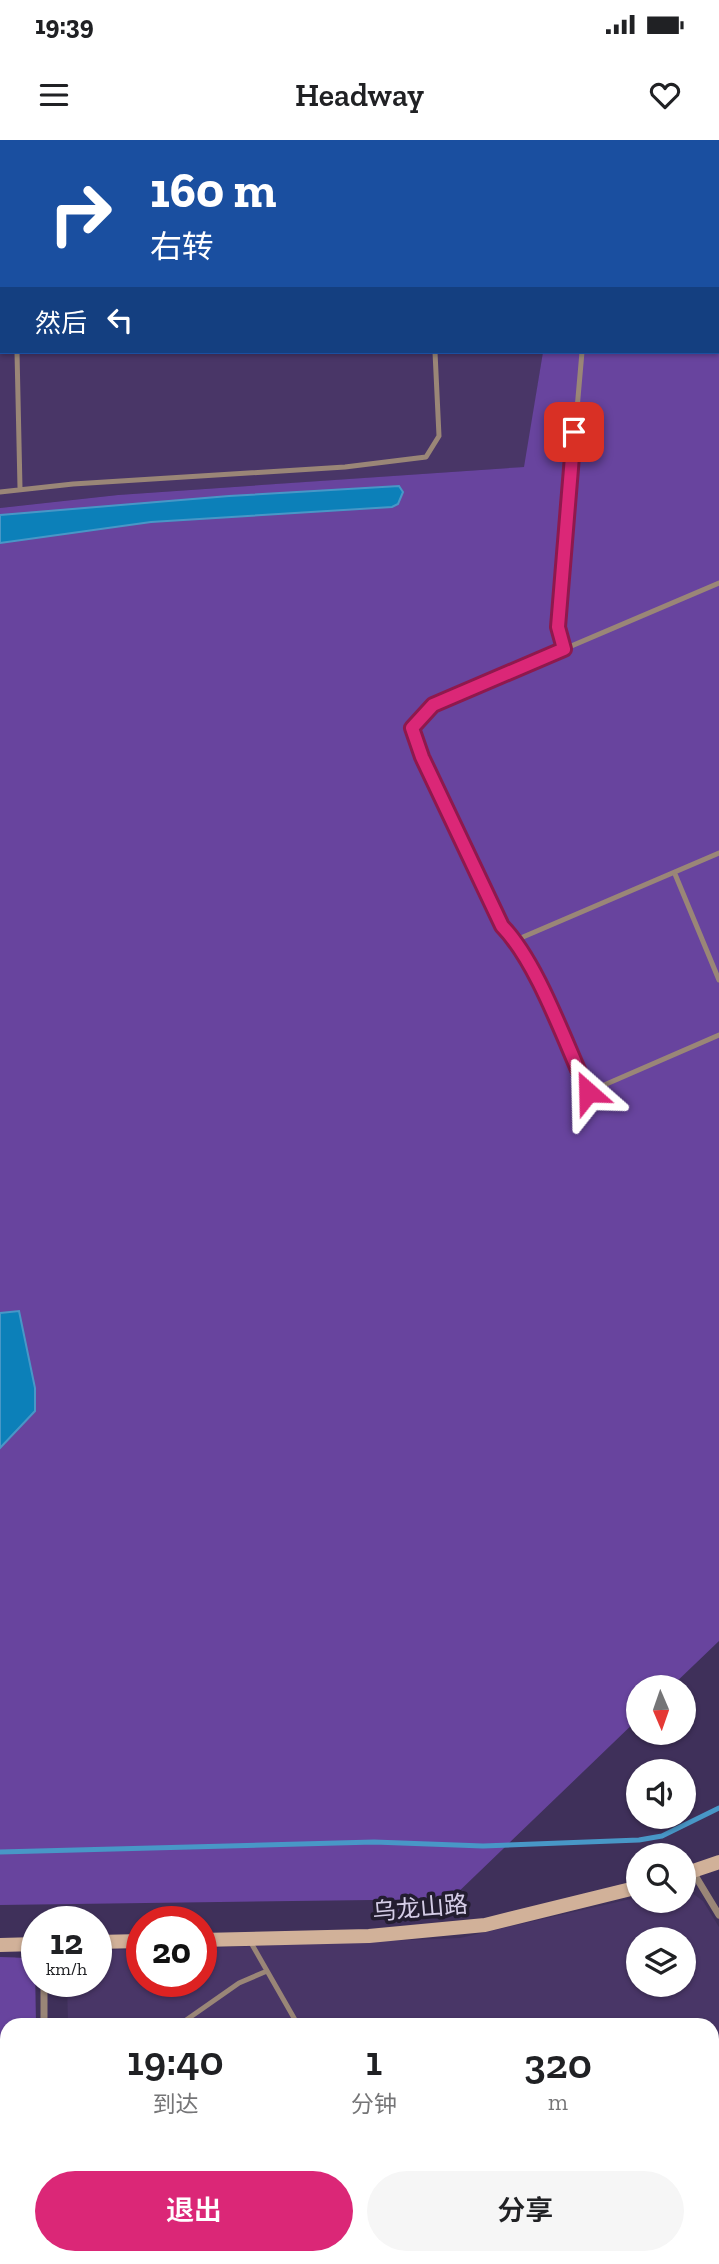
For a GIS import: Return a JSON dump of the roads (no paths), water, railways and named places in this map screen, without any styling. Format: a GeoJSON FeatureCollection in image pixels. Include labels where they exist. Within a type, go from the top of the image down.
{"type":"FeatureCollection","features":[{"type":"Feature","properties":{"kind":"street"},"geometry":{"type":"LineString","coordinates":[[696,1870],[719,1862]]}},
{"type":"Feature","properties":{"kind":"street"},"geometry":{"type":"LineString","coordinates":[[696,1884],[719,1915]]}},
{"type":"Feature","properties":{"kind":"street","name":"乌龙山路"},"geometry":{"type":"LineString","coordinates":[[217,1940],[369,1936],[485,1925],[626,1890]]}},
{"type":"Feature","properties":{"kind":"street"},"geometry":{"type":"LineString","coordinates":[[0,1945],[21,1944]]}},
{"type":"Feature","properties":{"kind":"street"},"geometry":{"type":"LineString","coordinates":[[44,1997],[44,2018]]}},
{"type":"Feature","properties":{"kind":"lane"},"geometry":{"type":"LineString","coordinates":[[17,354],[20,488]]}},
{"type":"Feature","properties":{"kind":"lane"},"geometry":{"type":"LineString","coordinates":[[0,492],[20,488],[345,467],[426,457],[439,436],[435,354]]}},
{"type":"Feature","properties":{"kind":"lane"},"geometry":{"type":"LineString","coordinates":[[564,649],[558,627],[582,354]]}},
{"type":"Feature","properties":{"kind":"lane"},"geometry":{"type":"LineString","coordinates":[[719,583],[433,705],[412,728],[422,757],[502,926],[516,940],[588,1092],[719,1035]]}},
{"type":"Feature","properties":{"kind":"lane"},"geometry":{"type":"LineString","coordinates":[[516,940],[719,853]]}},
{"type":"Feature","properties":{"kind":"lane"},"geometry":{"type":"LineString","coordinates":[[675,874],[719,980]]}},
{"type":"Feature","properties":{"kind":"lane"},"geometry":{"type":"LineString","coordinates":[[248,1939],[294,2018]]}},
{"type":"Feature","properties":{"kind":"lane"},"geometry":{"type":"LineString","coordinates":[[189,2018],[239,1983],[267,1971]]}},
{"type":"Feature","properties":{"kind":"water"},"geometry":{"type":"Polygon","coordinates":[[[399,486],[403,492],[398,504],[392,507],[151,522],[0,543],[0,515],[229,496],[399,486]]]}},
{"type":"Feature","properties":{"kind":"water"},"geometry":{"type":"Polygon","coordinates":[[[19,1311],[35,1388],[35,1411],[0,1448],[0,1313],[19,1311]]]}},
{"type":"Feature","properties":{"kind":"waterway"},"geometry":{"type":"LineString","coordinates":[[0,1852],[374,1842],[483,1846],[639,1840],[662,1836],[719,1808]]}}]}
